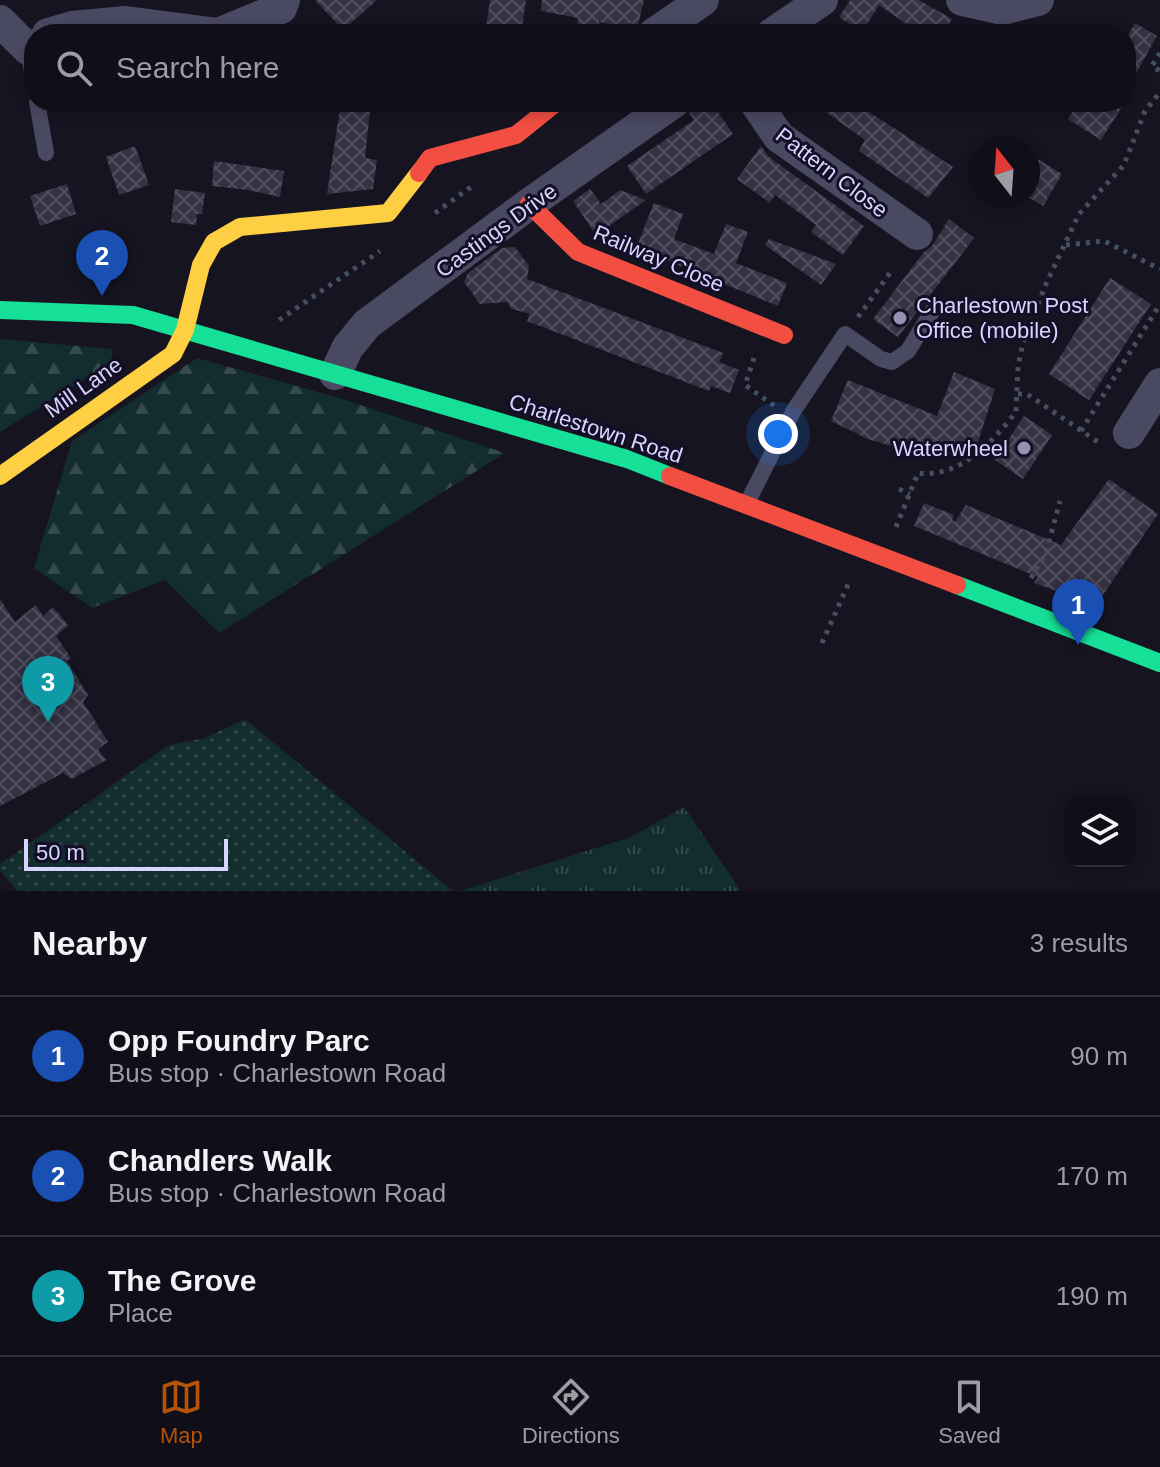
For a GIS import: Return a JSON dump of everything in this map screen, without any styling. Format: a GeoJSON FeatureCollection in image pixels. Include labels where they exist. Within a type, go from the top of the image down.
{"type":"FeatureCollection","features":[{"type":"Feature","properties":{"kind":"street"},"geometry":{"type":"LineString","coordinates":[[242,24],[281,8],[284,0]]}},
{"type":"Feature","properties":{"kind":"street"},"geometry":{"type":"LineString","coordinates":[[668,24],[703,0]]}},
{"type":"Feature","properties":{"kind":"street"},"geometry":{"type":"LineString","coordinates":[[787,24],[822,0]]}},
{"type":"Feature","properties":{"kind":"street"},"geometry":{"type":"LineString","coordinates":[[962,0],[1002,9],[1038,0]]}},
{"type":"Feature","properties":{"kind":"street"},"geometry":{"type":"LineString","coordinates":[[0,21],[24,35]]}},
{"type":"Feature","properties":{"kind":"street"},"geometry":{"type":"LineString","coordinates":[[104,24],[141,24]]}},
{"type":"Feature","properties":{"kind":"street"},"geometry":{"type":"LineString","coordinates":[[185,330],[201,265],[214,242],[240,227],[388,213],[430,158],[516,135],[545,112]]}},
{"type":"Feature","properties":{"kind":"street","name":"Castings Drive"},"geometry":{"type":"LineString","coordinates":[[335,374],[348,347],[367,324],[660,112]]}},
{"type":"Feature","properties":{"kind":"street","name":"Pattern Close"},"geometry":{"type":"LineString","coordinates":[[762,112],[779,137],[917,234]]}},
{"type":"Feature","properties":{"kind":"street","name":"Railway Close"},"geometry":{"type":"LineString","coordinates":[[529,204],[578,252],[784,335]]}},
{"type":"Feature","properties":{"kind":"street","name":"Charlestown Road"},"geometry":{"type":"LineString","coordinates":[[0,310],[133,315],[627,459],[1160,663]]}},
{"type":"Feature","properties":{"kind":"street","name":"Mill Lane"},"geometry":{"type":"LineString","coordinates":[[0,476],[173,354],[185,330]]}},
{"type":"Feature","properties":{"kind":"street"},"geometry":{"type":"LineString","coordinates":[[1115,439],[1160,384]]}},
{"type":"Feature","properties":{"kind":"lane"},"geometry":{"type":"LineString","coordinates":[[39,112],[46,153]]}},
{"type":"Feature","properties":{"kind":"lane"},"geometry":{"type":"LineString","coordinates":[[746,505],[794,410],[845,334],[881,359],[892,362],[908,351],[933,310]]}},
{"type":"Feature","properties":{"kind":"path"},"geometry":{"type":"LineString","coordinates":[[1160,53],[1152,66],[1160,71]]}},
{"type":"Feature","properties":{"kind":"path"},"geometry":{"type":"LineString","coordinates":[[884,558],[918,473],[933,475],[979,453],[1016,412],[1018,366],[1023,343],[1045,286],[1079,214],[1124,165],[1145,111],[1160,92]]}},
{"type":"Feature","properties":{"kind":"path"},"geometry":{"type":"LineString","coordinates":[[1066,245],[1104,241],[1160,269]]}},
{"type":"Feature","properties":{"kind":"path"},"geometry":{"type":"LineString","coordinates":[[845,334],[890,273]]}},
{"type":"Feature","properties":{"kind":"path"},"geometry":{"type":"LineString","coordinates":[[1081,431],[1160,304]]}},
{"type":"Feature","properties":{"kind":"path"},"geometry":{"type":"LineString","coordinates":[[1018,394],[1027,394],[1081,431],[1115,439]]}},
{"type":"Feature","properties":{"kind":"path"},"geometry":{"type":"LineString","coordinates":[[899,489],[910,494]]}},
{"type":"Feature","properties":{"kind":"path"},"geometry":{"type":"LineString","coordinates":[[1013,608],[1046,553],[1060,501]]}},
{"type":"Feature","properties":{"kind":"path"},"geometry":{"type":"LineString","coordinates":[[822,643],[863,550]]}},
{"type":"Feature","properties":{"kind":"green space"},"geometry":{"type":"Polygon","coordinates":[[[0,339],[112,349],[112,362],[0,432],[0,339]]]}},
{"type":"Feature","properties":{"kind":"green space"},"geometry":{"type":"Polygon","coordinates":[[[197,358],[339,398],[505,453],[219,633],[165,580],[92,608],[34,568],[72,441],[197,358]]]}},
{"type":"Feature","properties":{"kind":"green space"},"geometry":{"type":"Polygon","coordinates":[[[245,719],[453,891],[17,891],[0,870],[0,864],[169,745],[205,738],[245,719]]]}},
{"type":"Feature","properties":{"kind":"green space"},"geometry":{"type":"Polygon","coordinates":[[[684,807],[741,891],[460,891],[631,837],[684,807]]]}},
{"type":"Feature","properties":{"kind":"building"},"geometry":{"type":"Polygon","coordinates":[[[315,0],[377,0],[350,24],[337,24],[315,0]]]}},
{"type":"Feature","properties":{"kind":"building"},"geometry":{"type":"Polygon","coordinates":[[[490,0],[526,0],[522,24],[486,24],[490,0]]]}},
{"type":"Feature","properties":{"kind":"building"},"geometry":{"type":"Polygon","coordinates":[[[542,0],[644,0],[638,24],[577,24],[578,18],[541,11],[542,0]]]}},
{"type":"Feature","properties":{"kind":"building"},"geometry":{"type":"Polygon","coordinates":[[[850,0],[919,0],[952,19],[949,24],[907,24],[879,5],[867,24],[850,24],[839,17],[850,0]]]}},
{"type":"Feature","properties":{"kind":"building"},"geometry":{"type":"Polygon","coordinates":[[[1135,23],[1157,36],[1136,73],[1136,24],[1135,23]]]}},
{"type":"Feature","properties":{"kind":"building"},"geometry":{"type":"Polygon","coordinates":[[[339,112],[370,112],[365,158],[377,160],[373,189],[327,194],[339,112]]]}},
{"type":"Feature","properties":{"kind":"building"},"geometry":{"type":"Polygon","coordinates":[[[718,112],[733,134],[646,194],[627,166],[694,120],[689,113],[718,112]]]}},
{"type":"Feature","properties":{"kind":"building"},"geometry":{"type":"Polygon","coordinates":[[[826,112],[869,112],[953,167],[928,198],[859,151],[865,140],[826,112]]]}},
{"type":"Feature","properties":{"kind":"building"},"geometry":{"type":"Polygon","coordinates":[[[1073,112],[1119,112],[1101,140],[1068,119],[1073,112]]]}},
{"type":"Feature","properties":{"kind":"building"},"geometry":{"type":"Polygon","coordinates":[[[135,146],[149,185],[119,195],[106,157],[135,146]]]}},
{"type":"Feature","properties":{"kind":"building"},"geometry":{"type":"Polygon","coordinates":[[[761,146],[769,157],[864,226],[843,255],[811,232],[816,225],[775,195],[770,203],[737,179],[761,146]]]}},
{"type":"Feature","properties":{"kind":"building"},"geometry":{"type":"Polygon","coordinates":[[[1040,160],[1062,174],[1043,206],[1040,204],[1040,160]]]}},
{"type":"Feature","properties":{"kind":"building"},"geometry":{"type":"Polygon","coordinates":[[[214,161],[284,171],[280,197],[212,186],[214,161]]]}},
{"type":"Feature","properties":{"kind":"building"},"geometry":{"type":"Polygon","coordinates":[[[67,184],[76,214],[40,226],[30,196],[67,184]]]}},
{"type":"Feature","properties":{"kind":"building"},"geometry":{"type":"Polygon","coordinates":[[[175,189],[205,193],[202,214],[197,214],[196,225],[171,222],[175,189]]]}},
{"type":"Feature","properties":{"kind":"building"},"geometry":{"type":"Polygon","coordinates":[[[590,189],[601,204],[620,190],[646,200],[599,233],[594,232],[573,201],[590,189]]]}},
{"type":"Feature","properties":{"kind":"building"},"geometry":{"type":"Polygon","coordinates":[[[654,203],[683,214],[674,239],[714,254],[726,224],[748,232],[736,263],[787,283],[778,306],[636,248],[654,203]]]}},
{"type":"Feature","properties":{"kind":"building"},"geometry":{"type":"Polygon","coordinates":[[[949,219],[974,238],[898,337],[873,319],[924,252],[932,246],[949,219]]]}},
{"type":"Feature","properties":{"kind":"building"},"geometry":{"type":"Polygon","coordinates":[[[769,239],[836,264],[821,285],[765,245],[769,239]]]}},
{"type":"Feature","properties":{"kind":"building"},"geometry":{"type":"Polygon","coordinates":[[[515,247],[529,266],[527,279],[723,353],[719,362],[739,370],[730,393],[711,386],[709,391],[527,321],[530,314],[512,309],[507,302],[480,304],[464,282],[468,273],[502,248],[515,247]]]}},
{"type":"Feature","properties":{"kind":"building"},"geometry":{"type":"Polygon","coordinates":[[[1110,278],[1151,304],[1089,400],[1049,374],[1110,278]]]}},
{"type":"Feature","properties":{"kind":"building"},"geometry":{"type":"Polygon","coordinates":[[[954,372],[995,389],[976,448],[968,443],[945,454],[927,457],[868,439],[831,421],[848,380],[937,416],[954,372]]]}},
{"type":"Feature","properties":{"kind":"building","name":"Waterwheel"},"geometry":{"type":"Polygon","coordinates":[[[1024,416],[1052,435],[1023,479],[995,460],[1024,416]]]}},
{"type":"Feature","properties":{"kind":"building"},"geometry":{"type":"Polygon","coordinates":[[[1109,479],[1158,514],[1096,605],[1034,583],[1038,577],[914,526],[924,503],[954,515],[952,520],[955,522],[966,505],[1061,545],[1109,479]]]}},
{"type":"Feature","properties":{"kind":"building"},"geometry":{"type":"Polygon","coordinates":[[[0,599],[15,622],[36,605],[43,616],[53,607],[68,625],[56,636],[71,658],[67,661],[88,695],[83,702],[108,742],[98,749],[106,760],[72,779],[63,773],[0,806],[0,599]]]}},
{"type":"Feature","properties":{"kind":"traffic: fast"},"geometry":{"type":"LineString","coordinates":[[0,310],[133,315],[627,459],[670,476]]}},
{"type":"Feature","properties":{"kind":"traffic: fast"},"geometry":{"type":"LineString","coordinates":[[957,585],[1160,663]]}},
{"type":"Feature","properties":{"kind":"traffic: slow"},"geometry":{"type":"LineString","coordinates":[[0,476],[173,354],[185,330],[201,265],[214,242],[240,227],[388,213],[419,173]]}},
{"type":"Feature","properties":{"kind":"traffic: jam"},"geometry":{"type":"LineString","coordinates":[[419,173],[430,158],[516,135],[545,112]]}},
{"type":"Feature","properties":{"kind":"traffic: jam"},"geometry":{"type":"LineString","coordinates":[[529,204],[578,252],[784,335]]}},
{"type":"Feature","properties":{"kind":"traffic: jam"},"geometry":{"type":"LineString","coordinates":[[670,476],[957,585]]}},
{"type":"Feature","properties":{"kind":"place","name":"Chandlers Walk"},"geometry":{"type":"Point","coordinates":[102,296]}},
{"type":"Feature","properties":{"kind":"place","name":"Charlestown Post Office (mobile)"},"geometry":{"type":"Point","coordinates":[900,318]}},
{"type":"Feature","properties":{"kind":"place","name":"Waterwheel"},"geometry":{"type":"Point","coordinates":[1024,448]}},
{"type":"Feature","properties":{"kind":"place","name":"Opp Foundry Parc"},"geometry":{"type":"Point","coordinates":[1078,645]}},
{"type":"Feature","properties":{"kind":"place","name":"The Grove"},"geometry":{"type":"Point","coordinates":[48,722]}}]}
